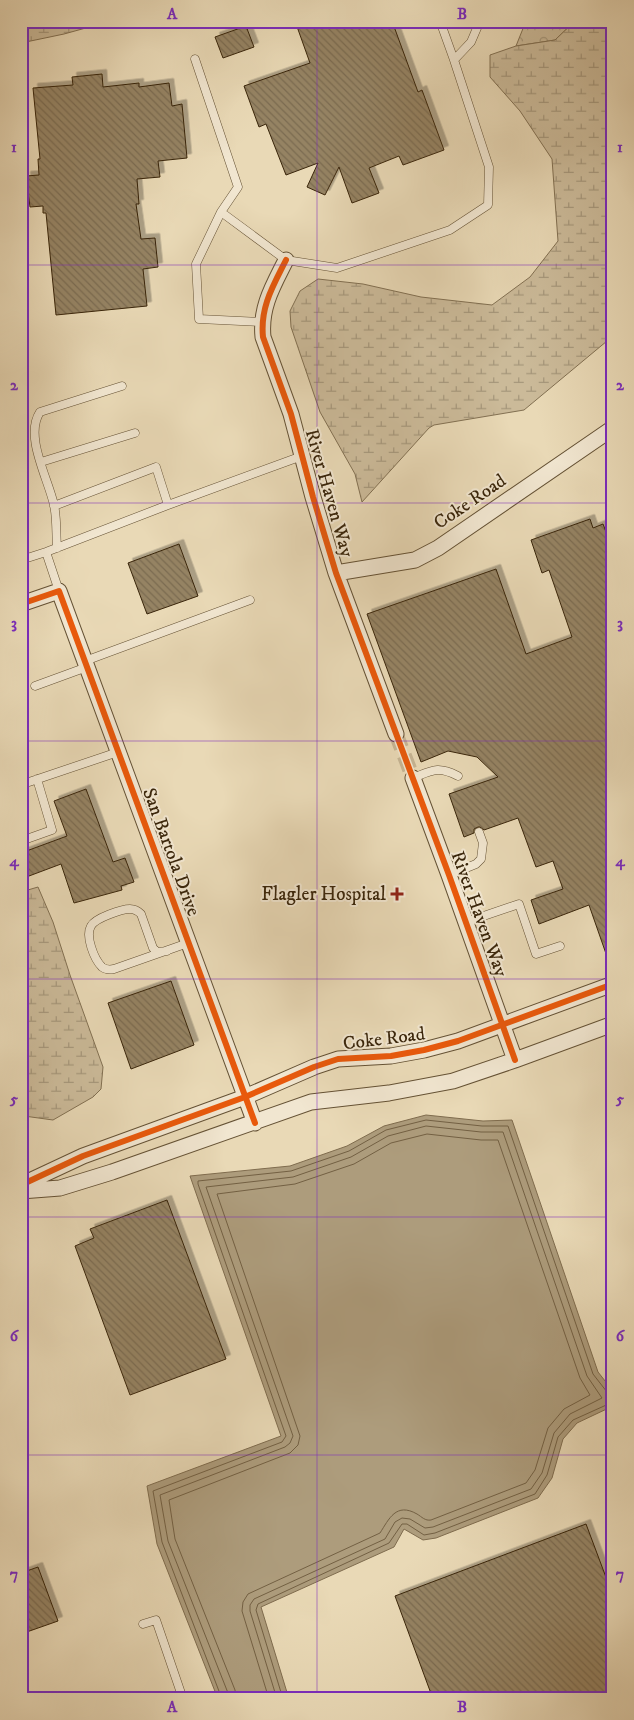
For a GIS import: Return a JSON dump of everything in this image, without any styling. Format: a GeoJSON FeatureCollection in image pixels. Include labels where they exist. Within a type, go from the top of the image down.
{"type":"FeatureCollection","features":[{"type":"Feature","properties":{"kind":"street","name":"River Haven Way"},"geometry":{"type":"LineString","coordinates":[[286,260],[266,302],[263,322],[264,337],[291,414],[336,573],[396,734]]}},
{"type":"Feature","properties":{"kind":"street","name":"Coke Road"},"geometry":{"type":"LineString","coordinates":[[336,573],[415,560],[438,548],[613,428]]}},
{"type":"Feature","properties":{"kind":"street"},"geometry":{"type":"LineString","coordinates":[[21,604],[59,591]]}},
{"type":"Feature","properties":{"kind":"street","name":"San Bartola Drive"},"geometry":{"type":"LineString","coordinates":[[59,591],[254,1123]]}},
{"type":"Feature","properties":{"kind":"street","name":"River Haven Way"},"geometry":{"type":"LineString","coordinates":[[413,778],[515,1060]]}},
{"type":"Feature","properties":{"kind":"street","name":"Coke Road"},"geometry":{"type":"LineString","coordinates":[[21,1185],[83,1156],[245,1098],[314,1067],[338,1059],[391,1056],[458,1041],[613,984]]}},
{"type":"Feature","properties":{"kind":"street"},"geometry":{"type":"LineString","coordinates":[[21,1191],[60,1188],[112,1172],[311,1102],[453,1081],[613,1024]]}},
{"type":"Feature","properties":{"kind":"lane"},"geometry":{"type":"LineString","coordinates":[[221,212],[286,260],[337,268],[450,230],[488,205],[489,167],[440,21]]}},
{"type":"Feature","properties":{"kind":"lane"},"geometry":{"type":"LineString","coordinates":[[454,60],[471,42],[480,21]]}},
{"type":"Feature","properties":{"kind":"lane"},"geometry":{"type":"LineString","coordinates":[[194,59],[238,187],[221,212],[196,264],[199,319],[263,322]]}},
{"type":"Feature","properties":{"kind":"lane"},"geometry":{"type":"LineString","coordinates":[[57,548],[54,506],[34,436],[36,419],[40,412],[122,386]]}},
{"type":"Feature","properties":{"kind":"lane"},"geometry":{"type":"LineString","coordinates":[[41,462],[135,433]]}},
{"type":"Feature","properties":{"kind":"lane"},"geometry":{"type":"LineString","coordinates":[[21,560],[302,456]]}},
{"type":"Feature","properties":{"kind":"lane"},"geometry":{"type":"LineString","coordinates":[[54,506],[156,467],[168,505]]}},
{"type":"Feature","properties":{"kind":"lane"},"geometry":{"type":"LineString","coordinates":[[46,552],[59,591]]}},
{"type":"Feature","properties":{"kind":"lane"},"geometry":{"type":"LineString","coordinates":[[35,686],[250,600]]}},
{"type":"Feature","properties":{"kind":"lane"},"geometry":{"type":"LineString","coordinates":[[21,783],[37,780],[118,752]]}},
{"type":"Feature","properties":{"kind":"lane"},"geometry":{"type":"LineString","coordinates":[[413,778],[433,770],[446,770],[458,776]]}},
{"type":"Feature","properties":{"kind":"lane"},"geometry":{"type":"LineString","coordinates":[[21,841],[52,830],[37,780]]}},
{"type":"Feature","properties":{"kind":"lane"},"geometry":{"type":"LineString","coordinates":[[449,874],[476,864],[481,859],[483,843],[479,832]]}},
{"type":"Feature","properties":{"kind":"lane"},"geometry":{"type":"LineString","coordinates":[[466,922],[519,904],[536,954],[560,946]]}},
{"type":"Feature","properties":{"kind":"lane"},"geometry":{"type":"LineString","coordinates":[[167,951],[157,952],[153,948],[140,914],[132,909],[124,910],[96,921],[89,931],[96,958],[108,970],[114,970],[167,951],[188,943]]}},
{"type":"Feature","properties":{"kind":"lane"},"geometry":{"type":"LineString","coordinates":[[143,1624],[156,1620],[183,1699]]}},
{"type":"Feature","properties":{"kind":"green space"},"geometry":{"type":"Polygon","coordinates":[[[21,21],[111,21],[21,43],[21,21]]]}},
{"type":"Feature","properties":{"kind":"green space"},"geometry":{"type":"Polygon","coordinates":[[[526,21],[575,21],[555,40],[516,46],[526,21]]]}},
{"type":"Feature","properties":{"kind":"green space"},"geometry":{"type":"Polygon","coordinates":[[[575,21],[613,21],[613,336],[524,410],[434,425],[429,428],[362,502],[355,474],[320,412],[291,327],[290,311],[300,291],[318,279],[363,284],[421,297],[492,305],[530,277],[558,241],[552,159],[520,111],[490,77],[490,55],[516,46],[555,40],[575,21]]]}},
{"type":"Feature","properties":{"kind":"green space"},"geometry":{"type":"Polygon","coordinates":[[[38,887],[53,922],[103,1067],[101,1089],[93,1097],[53,1120],[24,1116],[21,1113],[21,892],[38,887]]]}},
{"type":"Feature","properties":{"kind":"water"},"geometry":{"type":"Polygon","coordinates":[[[426,1115],[483,1121],[512,1120],[598,1372],[613,1391],[613,1406],[577,1423],[563,1439],[552,1478],[538,1498],[436,1538],[423,1540],[404,1529],[394,1547],[261,1607],[289,1699],[218,1699],[157,1544],[147,1486],[281,1436],[190,1176],[290,1166],[347,1146],[384,1126],[426,1115]]]}},
{"type":"Feature","properties":{"kind":"building"},"geometry":{"type":"Polygon","coordinates":[[[295,21],[392,21],[418,92],[422,90],[444,150],[403,165],[399,156],[369,168],[379,193],[352,203],[339,167],[325,195],[307,187],[318,163],[286,175],[266,124],[259,127],[244,86],[310,63],[295,21]]]}},
{"type":"Feature","properties":{"kind":"building"},"geometry":{"type":"Polygon","coordinates":[[[246,26],[254,47],[223,58],[215,37],[246,26]]]}},
{"type":"Feature","properties":{"kind":"building"},"geometry":{"type":"Polygon","coordinates":[[[102,74],[103,87],[139,83],[139,87],[169,83],[172,106],[182,104],[187,158],[158,161],[160,177],[137,179],[139,204],[136,204],[141,239],[155,238],[158,267],[143,269],[147,306],[56,315],[46,213],[43,213],[43,206],[30,207],[26,176],[39,175],[38,159],[40,159],[33,88],[73,85],[72,77],[102,74]]]}},
{"type":"Feature","properties":{"kind":"building"},"geometry":{"type":"Polygon","coordinates":[[[590,519],[593,528],[603,524],[613,550],[613,968],[611,968],[589,905],[539,924],[531,900],[563,889],[553,861],[536,867],[518,818],[484,830],[478,827],[474,829],[474,833],[464,837],[449,794],[498,777],[477,757],[448,751],[421,762],[367,614],[496,569],[526,654],[572,637],[549,570],[542,573],[531,540],[590,519]]]}},
{"type":"Feature","properties":{"kind":"building"},"geometry":{"type":"Polygon","coordinates":[[[179,544],[198,596],[147,614],[128,563],[179,544]]]}},
{"type":"Feature","properties":{"kind":"building"},"geometry":{"type":"Polygon","coordinates":[[[86,789],[113,862],[125,858],[134,882],[121,886],[122,890],[74,903],[61,864],[21,879],[21,853],[67,836],[54,801],[86,789]]]}},
{"type":"Feature","properties":{"kind":"building"},"geometry":{"type":"Polygon","coordinates":[[[171,981],[194,1045],[131,1069],[108,1003],[171,981]]]}},
{"type":"Feature","properties":{"kind":"building"},"geometry":{"type":"Polygon","coordinates":[[[167,1200],[226,1359],[130,1395],[75,1246],[94,1238],[90,1229],[167,1200]]]}},
{"type":"Feature","properties":{"kind":"building"},"geometry":{"type":"Polygon","coordinates":[[[586,1524],[613,1596],[613,1699],[433,1699],[395,1596],[586,1524]]]}},
{"type":"Feature","properties":{"kind":"building"},"geometry":{"type":"Polygon","coordinates":[[[38,1567],[58,1621],[21,1634],[21,1573],[38,1567]]]}},
{"type":"Feature","properties":{"kind":"tunnel"},"geometry":{"type":"LineString","coordinates":[[396,734],[413,778]]}},
{"type":"Feature","properties":{"kind":"cycle path"},"geometry":{"type":"LineString","coordinates":[[286,260],[268,297],[264,316],[263,337],[291,414],[336,573],[449,875],[515,1060]]}},
{"type":"Feature","properties":{"kind":"cycle path"},"geometry":{"type":"LineString","coordinates":[[21,604],[59,591],[255,1123]]}},
{"type":"Feature","properties":{"kind":"cycle path"},"geometry":{"type":"LineString","coordinates":[[21,1185],[83,1156],[245,1097],[314,1067],[338,1059],[391,1056],[458,1041],[613,984]]}},
{"type":"Feature","properties":{"kind":"place","name":"Flagler Hospital"},"geometry":{"type":"Point","coordinates":[397,894]}}]}
